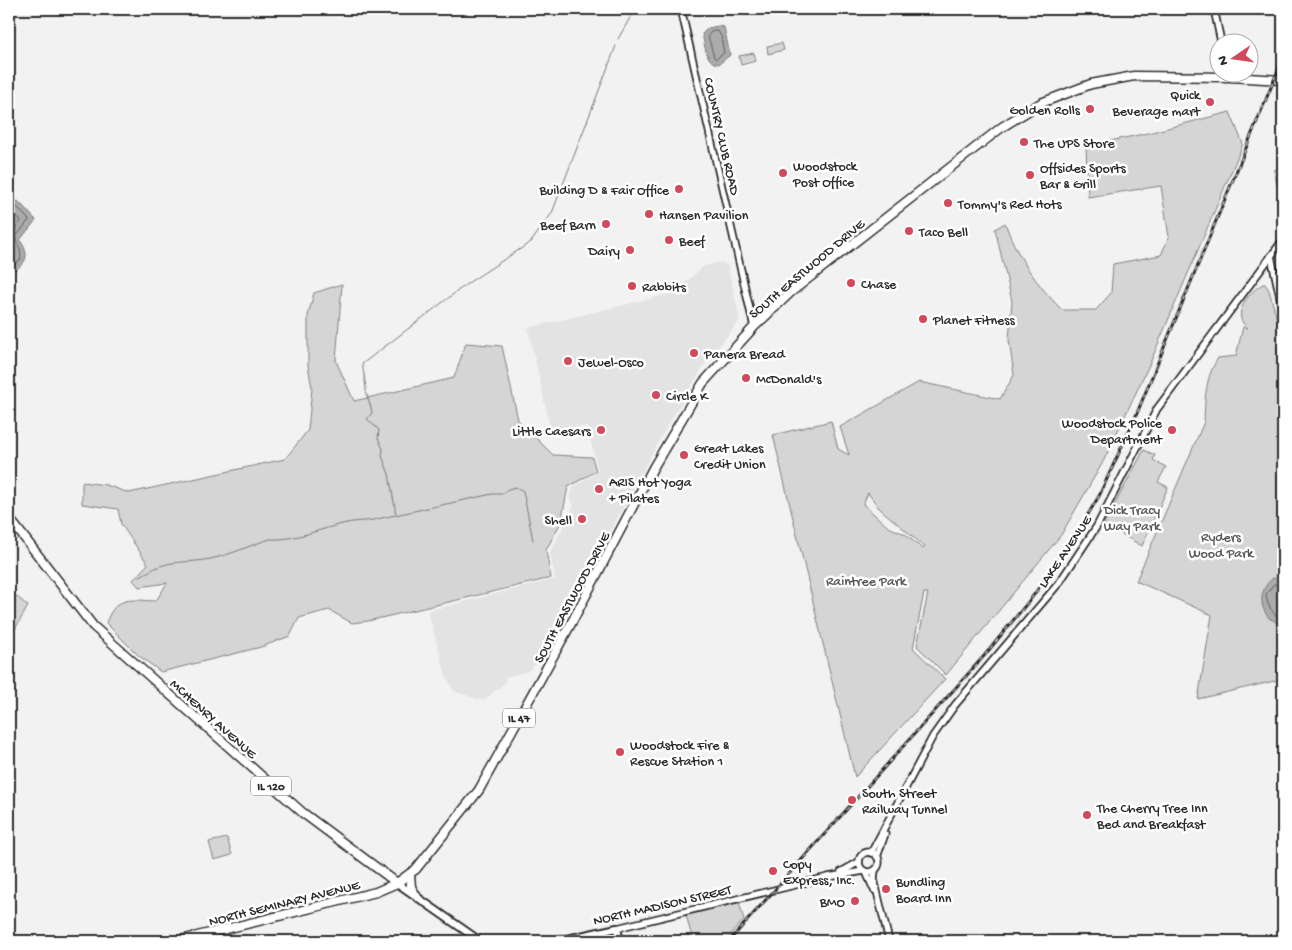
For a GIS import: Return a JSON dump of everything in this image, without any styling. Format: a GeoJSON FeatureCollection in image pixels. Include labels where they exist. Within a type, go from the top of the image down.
{"type":"FeatureCollection","features":[{"type":"Feature","properties":{"kind":"main road","name":"SOUTH EASTWOOD DRIVE"},"geometry":{"type":"LineString","coordinates":[[397,883],[410,874],[426,858],[479,790],[573,620],[665,446],[703,383],[754,326],[791,292],[997,131],[1041,102],[1091,84],[1126,77],[1210,75]]}},
{"type":"Feature","properties":{"kind":"main road","name":"SOUTH EASTWOOD DRIVE"},"geometry":{"type":"LineString","coordinates":[[1260,78],[1283,80]]}},
{"type":"Feature","properties":{"kind":"main road","name":"MCHENRY AVENUE"},"geometry":{"type":"LineString","coordinates":[[9,518],[93,626],[303,814],[480,941]]}},
{"type":"Feature","properties":{"kind":"main road"},"geometry":{"type":"LineString","coordinates":[[376,868],[383,883],[381,890]]}},
{"type":"Feature","properties":{"kind":"main road"},"geometry":{"type":"LineString","coordinates":[[410,874],[411,887],[417,897]]}},
{"type":"Feature","properties":{"kind":"main road","name":"NORTH SEMINARY AVENUE"},"geometry":{"type":"LineString","coordinates":[[177,941],[381,890],[397,883]]}},
{"type":"Feature","properties":{"kind":"main road"},"geometry":{"type":"LineString","coordinates":[[617,928],[620,941]]}},
{"type":"Feature","properties":{"kind":"main road","name":"NORTH MADISON STREET"},"geometry":{"type":"LineString","coordinates":[[558,941],[617,928]]}},
{"type":"Feature","properties":{"kind":"street","name":"COUNTRY CLUB ROAD"},"geometry":{"type":"LineString","coordinates":[[681,9],[754,326]]}},
{"type":"Feature","properties":{"kind":"street"},"geometry":{"type":"LineString","coordinates":[[1214,9],[1219,32]]}},
{"type":"Feature","properties":{"kind":"street","name":"LAKE AVENUE"},"geometry":{"type":"LineString","coordinates":[[871,852],[890,820],[933,736],[955,706],[1059,583],[1097,526],[1157,409],[1283,240]]}},
{"type":"Feature","properties":{"kind":"street"},"geometry":{"type":"LineString","coordinates":[[1271,256],[1283,311]]}},
{"type":"Feature","properties":{"kind":"street","name":"LAKE AVENUE"},"geometry":{"type":"LineString","coordinates":[[877,857],[890,820]]}},
{"type":"Feature","properties":{"kind":"street"},"geometry":{"type":"LineString","coordinates":[[828,877],[848,869],[859,862],[864,854],[871,852],[877,857],[879,863],[875,870],[878,899],[888,941]]}},
{"type":"Feature","properties":{"kind":"street"},"geometry":{"type":"LineString","coordinates":[[859,862],[878,899]]}},
{"type":"Feature","properties":{"kind":"street"},"geometry":{"type":"LineString","coordinates":[[828,877],[875,870]]}},
{"type":"Feature","properties":{"kind":"street","name":"NORTH MADISON STREET"},"geometry":{"type":"LineString","coordinates":[[617,928],[828,877]]}},
{"type":"Feature","properties":{"kind":"shaded area"},"geometry":{"type":"Polygon","coordinates":[[[721,262],[728,266],[740,320],[706,362],[665,430],[540,660],[528,671],[505,677],[506,682],[483,701],[454,691],[446,676],[428,611],[555,579],[550,553],[574,505],[569,498],[573,488],[598,471],[587,426],[556,430],[550,427],[528,328],[674,293],[704,266],[721,262]]]}},
{"type":"Feature","properties":{"kind":"green space"},"geometry":{"type":"Polygon","coordinates":[[[782,43],[784,50],[768,54],[767,46],[782,43]]]}},
{"type":"Feature","properties":{"kind":"green space"},"geometry":{"type":"Polygon","coordinates":[[[754,53],[756,61],[741,65],[739,56],[754,53]]]}},
{"type":"Feature","properties":{"kind":"green space","name":"Raintree Park"},"geometry":{"type":"Polygon","coordinates":[[[1230,112],[1243,144],[1150,363],[1103,462],[1061,535],[946,675],[917,646],[928,593],[924,593],[913,648],[945,679],[855,777],[773,435],[831,421],[838,449],[849,455],[840,427],[919,382],[1000,399],[1014,375],[1009,340],[1012,301],[995,229],[1005,223],[1015,247],[1029,270],[1044,291],[1062,310],[1096,310],[1111,293],[1113,264],[1161,255],[1169,237],[1161,186],[1088,197],[1086,146],[1148,133],[1230,112]],[[868,493],[863,504],[888,527],[905,534],[923,549],[925,547],[879,508],[868,493]]]}},
{"type":"Feature","properties":{"kind":"green space"},"geometry":{"type":"Polygon","coordinates":[[[1282,168],[1283,183],[1277,185],[1274,170],[1282,168]]]}},
{"type":"Feature","properties":{"kind":"green space"},"geometry":{"type":"Polygon","coordinates":[[[342,284],[336,361],[354,401],[454,378],[466,343],[502,346],[518,420],[553,455],[592,457],[596,471],[568,487],[561,522],[546,550],[551,578],[368,621],[352,623],[329,610],[299,618],[290,636],[261,647],[161,672],[138,655],[106,623],[110,614],[119,603],[131,600],[156,601],[167,583],[139,587],[133,580],[148,564],[121,524],[118,509],[82,504],[82,482],[106,485],[129,493],[285,459],[308,430],[312,388],[308,365],[308,315],[314,293],[342,284]]]}},
{"type":"Feature","properties":{"kind":"green space","name":"Ryders Wood Park"},"geometry":{"type":"Polygon","coordinates":[[[1263,284],[1269,290],[1281,334],[1283,335],[1283,679],[1198,699],[1212,615],[1136,581],[1204,422],[1205,396],[1210,373],[1218,358],[1236,356],[1243,327],[1248,328],[1243,323],[1241,317],[1243,304],[1263,284]]]}},
{"type":"Feature","properties":{"kind":"green space","name":"Dick Tracy Way Park"},"geometry":{"type":"Polygon","coordinates":[[[1144,450],[1155,455],[1153,460],[1166,467],[1158,482],[1168,487],[1142,546],[1104,524],[1144,450]]]}},
{"type":"Feature","properties":{"kind":"green space"},"geometry":{"type":"Polygon","coordinates":[[[9,590],[28,606],[9,640],[9,590]]]}},
{"type":"Feature","properties":{"kind":"green space"},"geometry":{"type":"Polygon","coordinates":[[[227,838],[232,855],[214,860],[209,842],[227,838]]]}},
{"type":"Feature","properties":{"kind":"green space"},"geometry":{"type":"Polygon","coordinates":[[[739,902],[744,920],[724,941],[693,941],[686,915],[739,902]]]}},
{"type":"Feature","properties":{"kind":"water"},"geometry":{"type":"Polygon","coordinates":[[[724,27],[730,55],[719,64],[714,63],[708,57],[702,34],[708,28],[724,27]]]}},
{"type":"Feature","properties":{"kind":"water"},"geometry":{"type":"Polygon","coordinates":[[[18,201],[36,220],[20,240],[26,252],[23,264],[9,274],[9,203],[18,201]]]}},
{"type":"Feature","properties":{"kind":"water"},"geometry":{"type":"Polygon","coordinates":[[[1273,578],[1281,579],[1283,582],[1283,637],[1276,622],[1269,618],[1263,608],[1263,592],[1273,578]]]}},
{"type":"Feature","properties":{"kind":"waterway"},"geometry":{"type":"LineString","coordinates":[[618,39],[635,9]]}},
{"type":"Feature","properties":{"kind":"waterway"},"geometry":{"type":"LineString","coordinates":[[396,514],[389,474],[382,456],[383,449],[378,438],[379,430],[367,419],[372,413],[362,364],[468,283],[531,242],[552,213],[616,46]]}},
{"type":"Feature","properties":{"kind":"waterway"},"geometry":{"type":"LineString","coordinates":[[139,577],[167,564],[218,557],[270,539],[295,537],[344,524],[368,521],[492,494],[502,494],[508,489],[516,487],[523,491],[533,540]]}},
{"type":"Feature","properties":{"kind":"railway"},"geometry":{"type":"LineString","coordinates":[[729,941],[984,656],[1033,596],[1081,526],[1099,496],[1135,418],[1283,58]]}},
{"type":"Feature","properties":{"kind":"place","name":"Quick Beverage mart"},"geometry":{"type":"Point","coordinates":[1210,102]}},
{"type":"Feature","properties":{"kind":"place","name":"Golden Rolls"},"geometry":{"type":"Point","coordinates":[1090,109]}},
{"type":"Feature","properties":{"kind":"place","name":"The UPS Store"},"geometry":{"type":"Point","coordinates":[1024,142]}},
{"type":"Feature","properties":{"kind":"place","name":"Woodstock Post Office"},"geometry":{"type":"Point","coordinates":[783,173]}},
{"type":"Feature","properties":{"kind":"place","name":"Offsides Sports Bar & Grill"},"geometry":{"type":"Point","coordinates":[1030,175]}},
{"type":"Feature","properties":{"kind":"place","name":"Building D & Fair Office"},"geometry":{"type":"Point","coordinates":[679,189]}},
{"type":"Feature","properties":{"kind":"place","name":"Tommy's Red Hots"},"geometry":{"type":"Point","coordinates":[948,203]}},
{"type":"Feature","properties":{"kind":"place","name":"Hansen Pavilion"},"geometry":{"type":"Point","coordinates":[649,214]}},
{"type":"Feature","properties":{"kind":"place","name":"Beef Barn"},"geometry":{"type":"Point","coordinates":[606,224]}},
{"type":"Feature","properties":{"kind":"place","name":"Taco Bell"},"geometry":{"type":"Point","coordinates":[909,231]}},
{"type":"Feature","properties":{"kind":"place","name":"Beef"},"geometry":{"type":"Point","coordinates":[669,240]}},
{"type":"Feature","properties":{"kind":"place","name":"Dairy"},"geometry":{"type":"Point","coordinates":[630,250]}},
{"type":"Feature","properties":{"kind":"place","name":"Chase"},"geometry":{"type":"Point","coordinates":[851,283]}},
{"type":"Feature","properties":{"kind":"place","name":"Rabbits"},"geometry":{"type":"Point","coordinates":[632,286]}},
{"type":"Feature","properties":{"kind":"place","name":"Planet Fitness"},"geometry":{"type":"Point","coordinates":[923,319]}},
{"type":"Feature","properties":{"kind":"place","name":"Panera Bread"},"geometry":{"type":"Point","coordinates":[694,353]}},
{"type":"Feature","properties":{"kind":"place","name":"Jewel-Osco"},"geometry":{"type":"Point","coordinates":[568,361]}},
{"type":"Feature","properties":{"kind":"place","name":"McDonald's"},"geometry":{"type":"Point","coordinates":[746,378]}},
{"type":"Feature","properties":{"kind":"place","name":"Circle K"},"geometry":{"type":"Point","coordinates":[656,395]}},
{"type":"Feature","properties":{"kind":"place","name":"Little Caesars"},"geometry":{"type":"Point","coordinates":[601,430]}},
{"type":"Feature","properties":{"kind":"place","name":"Woodstock Police Department"},"geometry":{"type":"Point","coordinates":[1172,430]}},
{"type":"Feature","properties":{"kind":"place","name":"Great Lakes Credit Union"},"geometry":{"type":"Point","coordinates":[684,455]}},
{"type":"Feature","properties":{"kind":"place","name":"ARIS Hot Yoga + Pilates"},"geometry":{"type":"Point","coordinates":[599,489]}},
{"type":"Feature","properties":{"kind":"place","name":"Shell"},"geometry":{"type":"Point","coordinates":[582,519]}},
{"type":"Feature","properties":{"kind":"place","name":"Woodstock Fire & Rescue Station 1"},"geometry":{"type":"Point","coordinates":[620,752]}},
{"type":"Feature","properties":{"kind":"place","name":"South Street Railway Tunnel"},"geometry":{"type":"Point","coordinates":[852,800]}},
{"type":"Feature","properties":{"kind":"place","name":"The Cherry Tree Inn Bed and Breakfast"},"geometry":{"type":"Point","coordinates":[1087,815]}},
{"type":"Feature","properties":{"kind":"place","name":"Copy Express, Inc."},"geometry":{"type":"Point","coordinates":[773,871]}},
{"type":"Feature","properties":{"kind":"place","name":"Bundling Board Inn"},"geometry":{"type":"Point","coordinates":[886,889]}},
{"type":"Feature","properties":{"kind":"place","name":"BMO"},"geometry":{"type":"Point","coordinates":[855,901]}}]}
